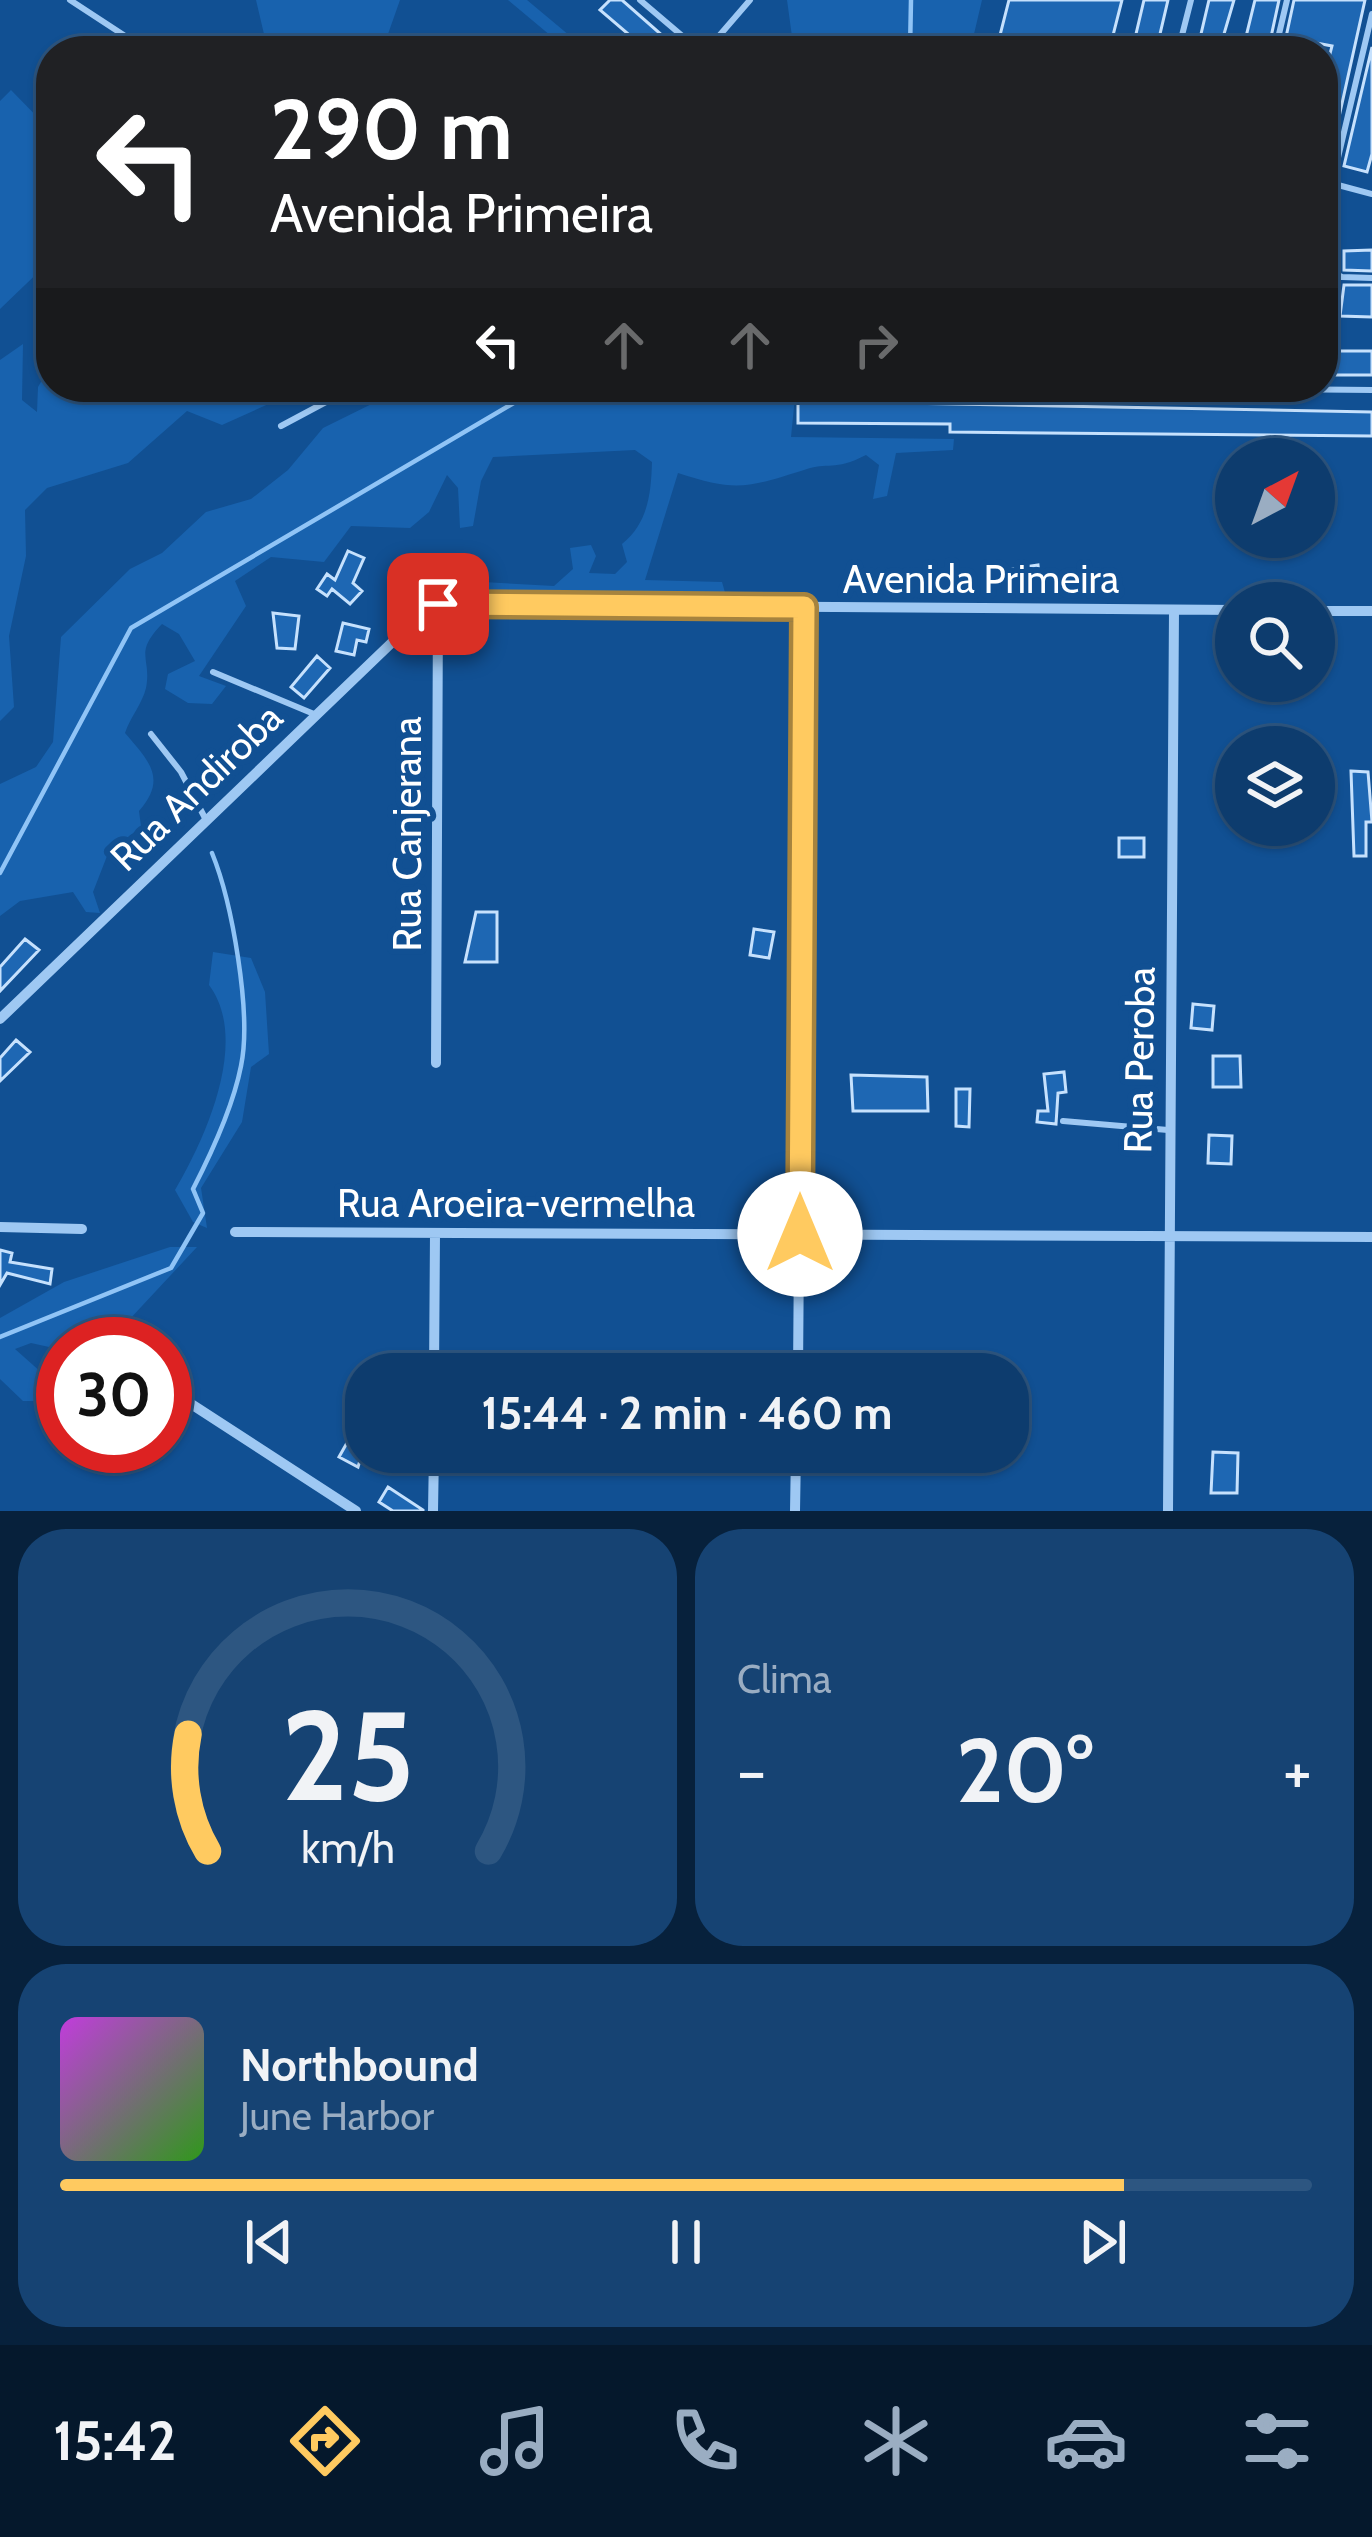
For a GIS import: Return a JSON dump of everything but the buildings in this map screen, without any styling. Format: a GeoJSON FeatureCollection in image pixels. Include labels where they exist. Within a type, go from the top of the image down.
{"type":"FeatureCollection","features":[{"type":"Feature","properties":{"kind":"street","name":"Avenida Primeira"},"geometry":{"type":"LineString","coordinates":[[438,604],[1215,610]]}},
{"type":"Feature","properties":{"kind":"street","name":"Rua Andiroba"},"geometry":{"type":"LineString","coordinates":[[0,1019],[412,618],[438,604]]}},
{"type":"Feature","properties":{"kind":"street","name":"Rua Canjerana"},"geometry":{"type":"LineString","coordinates":[[436,1063],[438,604]]}},
{"type":"Feature","properties":{"kind":"street"},"geometry":{"type":"LineString","coordinates":[[798,1353],[804,607]]}},
{"type":"Feature","properties":{"kind":"street","name":"Rua Peroba"},"geometry":{"type":"LineString","coordinates":[[1168,1511],[1174,610]]}},
{"type":"Feature","properties":{"kind":"street"},"geometry":{"type":"LineString","coordinates":[[1335,610],[1372,610]]}},
{"type":"Feature","properties":{"kind":"street"},"geometry":{"type":"LineString","coordinates":[[0,1227],[82,1229]]}},
{"type":"Feature","properties":{"kind":"street","name":"Rua Aroeira-vermelha"},"geometry":{"type":"LineString","coordinates":[[235,1232],[1372,1237]]}},
{"type":"Feature","properties":{"kind":"street"},"geometry":{"type":"LineString","coordinates":[[434,1353],[435,1233]]}},
{"type":"Feature","properties":{"kind":"street"},"geometry":{"type":"LineString","coordinates":[[192,1405],[356,1511]]}},
{"type":"Feature","properties":{"kind":"street"},"geometry":{"type":"LineString","coordinates":[[434,1473],[434,1511]]}},
{"type":"Feature","properties":{"kind":"street"},"geometry":{"type":"LineString","coordinates":[[795,1511],[796,1473]]}},
{"type":"Feature","properties":{"kind":"lane"},"geometry":{"type":"LineString","coordinates":[[70,0],[125,36]]}},
{"type":"Feature","properties":{"kind":"lane"},"geometry":{"type":"LineString","coordinates":[[640,0],[684,36]]}},
{"type":"Feature","properties":{"kind":"lane"},"geometry":{"type":"LineString","coordinates":[[717,36],[750,0]]}},
{"type":"Feature","properties":{"kind":"lane"},"geometry":{"type":"LineString","coordinates":[[1182,36],[1191,0]]}},
{"type":"Feature","properties":{"kind":"lane"},"geometry":{"type":"LineString","coordinates":[[1279,36],[1287,0]]}},
{"type":"Feature","properties":{"kind":"lane"},"geometry":{"type":"LineString","coordinates":[[1338,144],[1372,14]]}},
{"type":"Feature","properties":{"kind":"lane"},"geometry":{"type":"LineString","coordinates":[[1338,185],[1372,194]]}},
{"type":"Feature","properties":{"kind":"lane"},"geometry":{"type":"LineString","coordinates":[[1338,275],[1372,278]]}},
{"type":"Feature","properties":{"kind":"lane"},"geometry":{"type":"LineString","coordinates":[[1338,390],[1372,390]]}},
{"type":"Feature","properties":{"kind":"lane"},"geometry":{"type":"LineString","coordinates":[[281,426],[326,402]]}},
{"type":"Feature","properties":{"kind":"lane"},"geometry":{"type":"LineString","coordinates":[[213,672],[314,714]]}},
{"type":"Feature","properties":{"kind":"lane"},"geometry":{"type":"LineString","coordinates":[[151,734],[181,772],[206,820]]}},
{"type":"Feature","properties":{"kind":"lane"},"geometry":{"type":"LineString","coordinates":[[1063,1121],[1168,1130]]}},
{"type":"Feature","properties":{"kind":"shaded area"},"geometry":{"type":"Polygon","coordinates":[[[256,0],[400,0],[388,36],[264,36],[256,0]]]}},
{"type":"Feature","properties":{"kind":"shaded area"},"geometry":{"type":"Polygon","coordinates":[[[508,0],[527,0],[570,36],[551,36],[508,0]]]}},
{"type":"Feature","properties":{"kind":"shaded area"},"geometry":{"type":"Polygon","coordinates":[[[787,0],[982,0],[974,36],[792,36],[787,0]]]}},
{"type":"Feature","properties":{"kind":"shaded area"},"geometry":{"type":"Polygon","coordinates":[[[11,90],[36,116],[36,274],[0,309],[0,101],[11,90]]]}},
{"type":"Feature","properties":{"kind":"shaded area"},"geometry":{"type":"Polygon","coordinates":[[[23,344],[22,400],[37,412],[37,402],[273,402],[222,425],[187,411],[128,463],[47,488],[25,510],[26,556],[9,636],[14,707],[0,721],[0,360],[23,344]]]}},
{"type":"Feature","properties":{"kind":"shaded area"},"geometry":{"type":"Polygon","coordinates":[[[376,402],[794,402],[791,437],[954,439],[953,450],[896,453],[887,496],[873,499],[879,465],[866,455],[741,485],[678,473],[645,580],[722,582],[726,596],[476,593],[483,582],[554,586],[573,569],[570,548],[591,545],[596,556],[589,573],[615,574],[627,562],[622,544],[638,527],[649,496],[652,462],[635,450],[493,457],[481,481],[473,526],[460,528],[458,488],[447,475],[429,512],[410,528],[351,526],[324,562],[271,557],[235,581],[246,606],[199,676],[226,686],[212,704],[188,703],[165,689],[168,674],[195,661],[179,634],[162,624],[148,642],[146,688],[125,733],[148,762],[152,789],[139,811],[141,826],[107,856],[93,892],[100,913],[86,912],[73,892],[20,901],[0,916],[0,784],[36,767],[53,742],[61,637],[130,569],[162,553],[206,512],[251,499],[288,470],[323,428],[376,402]]]}},
{"type":"Feature","properties":{"kind":"shaded area"},"geometry":{"type":"Polygon","coordinates":[[[213,952],[251,958],[265,992],[269,1054],[251,1067],[242,1122],[201,1188],[207,1228],[193,1222],[175,1190],[210,1116],[224,1060],[221,1007],[209,985],[213,952]]]}},
{"type":"Feature","properties":{"kind":"shaded area"},"geometry":{"type":"Polygon","coordinates":[[[170,1247],[197,1247],[132,1317],[36,1317],[36,1344],[15,1349],[36,1368],[36,1401],[23,1401],[0,1379],[0,1318],[64,1282],[170,1247]]]}},
{"type":"Feature","properties":{"kind":"waterway"},"geometry":{"type":"LineString","coordinates":[[910,36],[911,0]]}},
{"type":"Feature","properties":{"kind":"waterway"},"geometry":{"type":"LineString","coordinates":[[0,873],[131,628],[515,402]]}},
{"type":"Feature","properties":{"kind":"waterway"},"geometry":{"type":"LineString","coordinates":[[0,1337],[171,1268],[203,1213],[193,1189],[227,1113],[244,1044],[238,958],[212,853]]}},
{"type":"Feature","properties":{"kind":"route"},"geometry":{"type":"LineString","coordinates":[[438,604],[804,607],[800,1234]]}}]}
